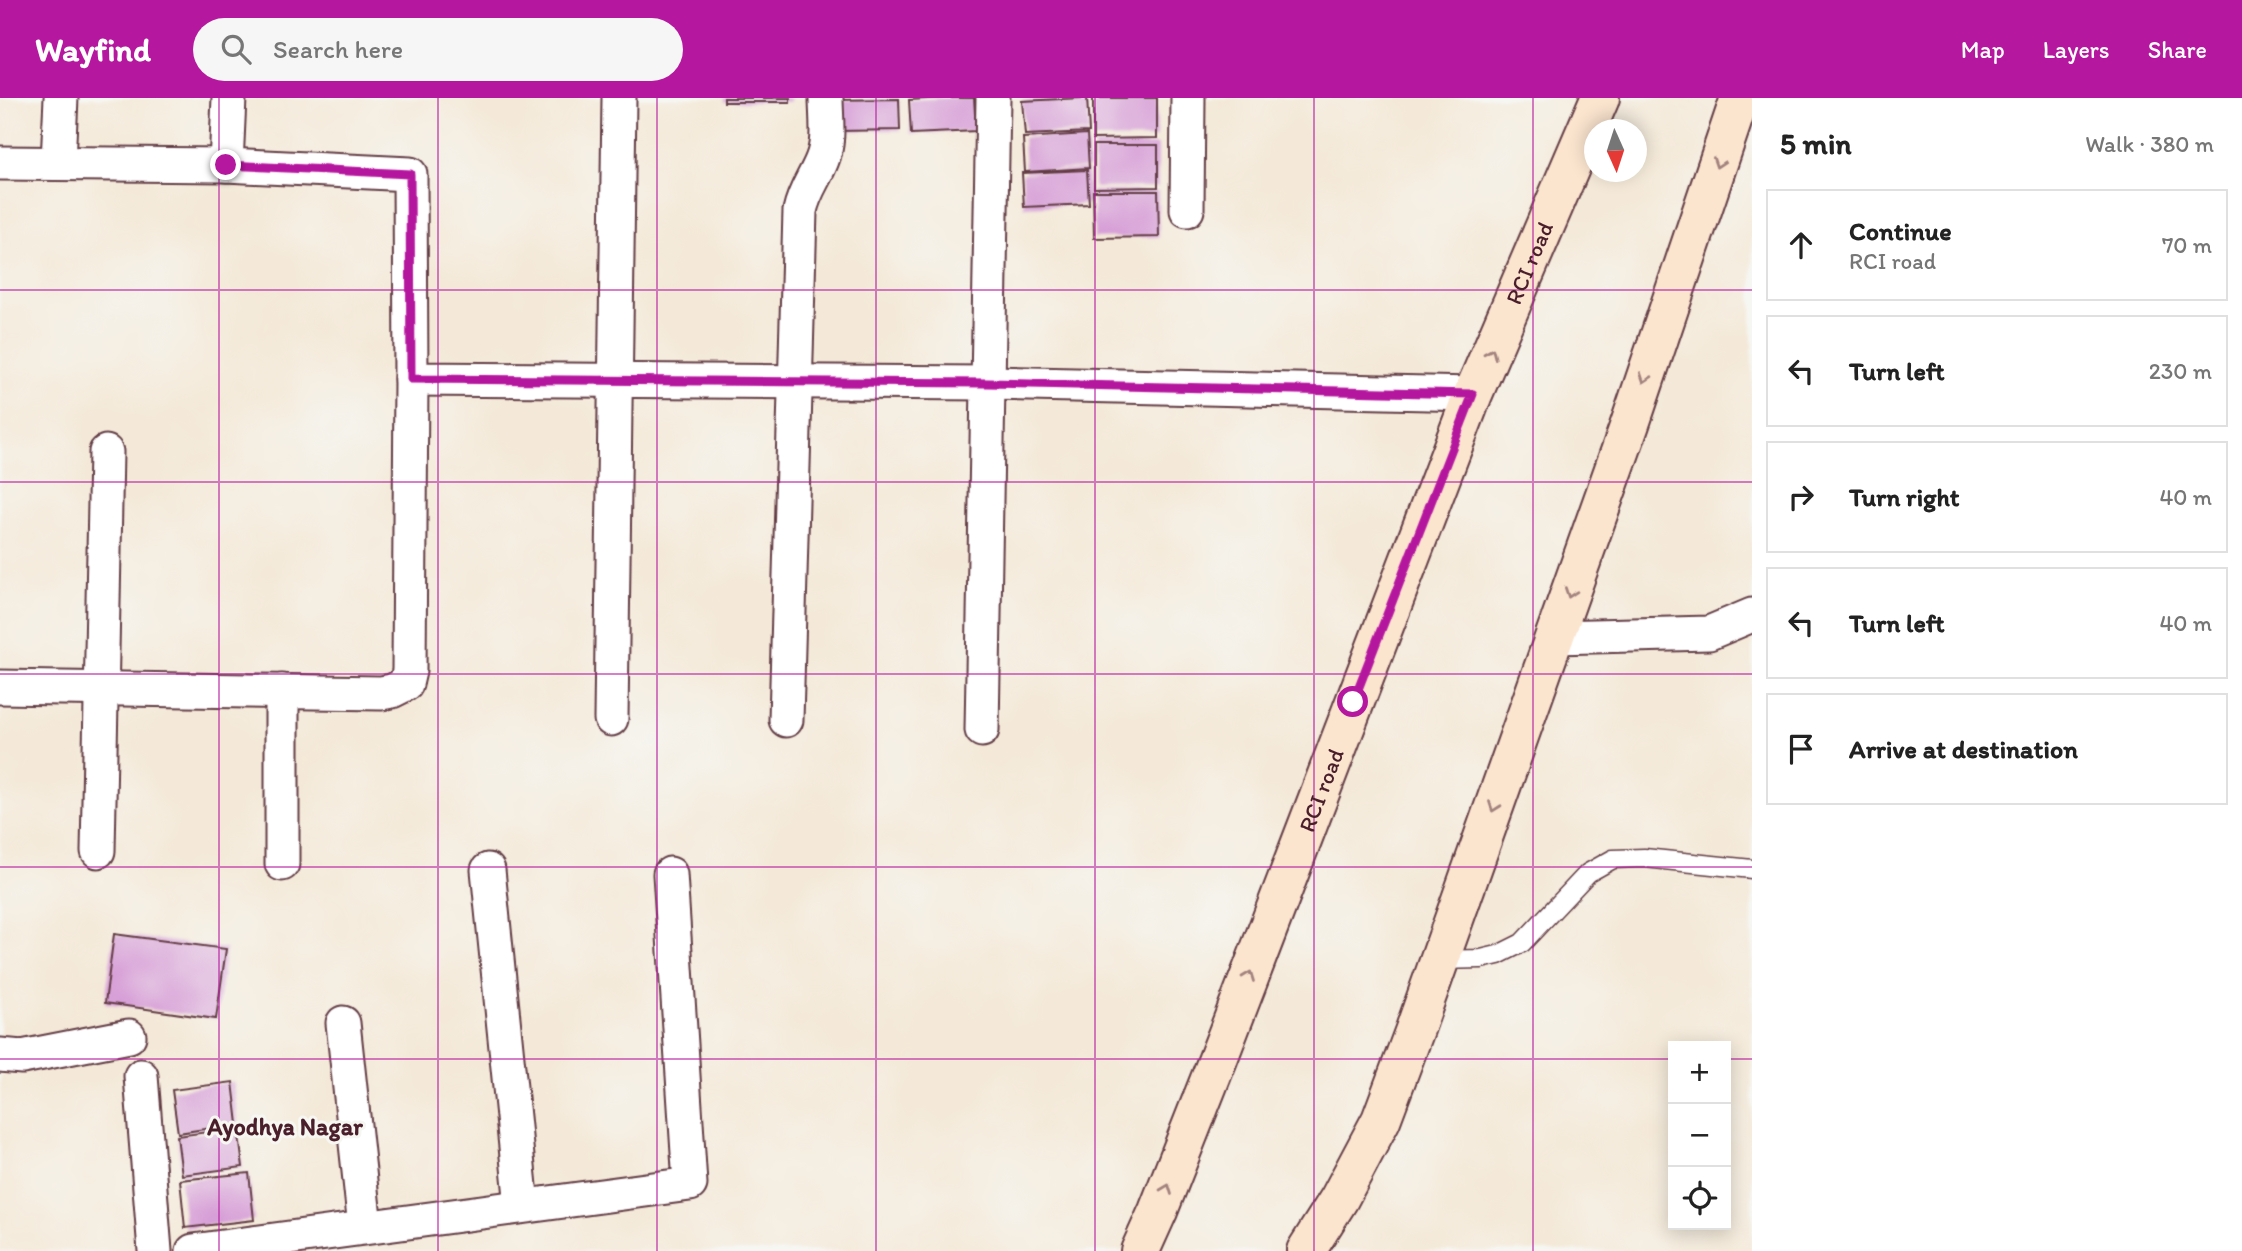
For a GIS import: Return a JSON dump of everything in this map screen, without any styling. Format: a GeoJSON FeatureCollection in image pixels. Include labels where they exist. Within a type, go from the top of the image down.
{"type":"FeatureCollection","features":[{"type":"Feature","properties":{"kind":"main road","name":"RCI road"},"geometry":{"type":"LineString","coordinates":[[1140,1251],[1213,1072],[1473,394],[1600,98]]}},
{"type":"Feature","properties":{"kind":"main road"},"geometry":{"type":"LineString","coordinates":[[1306,1251],[1339,1199],[1381,1120],[1555,637],[1740,98]]}},
{"type":"Feature","properties":{"kind":"street"},"geometry":{"type":"LineString","coordinates":[[58,162],[61,98]]}},
{"type":"Feature","properties":{"kind":"street"},"geometry":{"type":"LineString","coordinates":[[226,165],[229,98]]}},
{"type":"Feature","properties":{"kind":"street"},"geometry":{"type":"LineString","coordinates":[[611,719],[619,98]]}},
{"type":"Feature","properties":{"kind":"street"},"geometry":{"type":"LineString","coordinates":[[786,720],[800,211],[803,196],[825,149],[826,98]]}},
{"type":"Feature","properties":{"kind":"street"},"geometry":{"type":"LineString","coordinates":[[982,730],[993,98]]}},
{"type":"Feature","properties":{"kind":"street"},"geometry":{"type":"LineString","coordinates":[[1187,210],[1188,98]]}},
{"type":"Feature","properties":{"kind":"street"},"geometry":{"type":"LineString","coordinates":[[0,163],[226,165],[410,174],[411,379],[409,671],[406,684],[380,693],[0,687]]}},
{"type":"Feature","properties":{"kind":"street"},"geometry":{"type":"LineString","coordinates":[[411,379],[988,383],[1473,394]]}},
{"type":"Feature","properties":{"kind":"street"},"geometry":{"type":"LineString","coordinates":[[98,850],[106,452]]}},
{"type":"Feature","properties":{"kind":"street"},"geometry":{"type":"LineString","coordinates":[[1555,637],[1709,633],[1752,615]]}},
{"type":"Feature","properties":{"kind":"street"},"geometry":{"type":"LineString","coordinates":[[282,691],[282,864]]}},
{"type":"Feature","properties":{"kind":"street"},"geometry":{"type":"LineString","coordinates":[[488,870],[522,1206]]}},
{"type":"Feature","properties":{"kind":"street"},"geometry":{"type":"LineString","coordinates":[[192,1251],[690,1184],[670,874]]}},
{"type":"Feature","properties":{"kind":"street"},"geometry":{"type":"LineString","coordinates":[[344,1023],[365,1227]]}},
{"type":"Feature","properties":{"kind":"street"},"geometry":{"type":"LineString","coordinates":[[0,1055],[22,1057],[129,1036]]}},
{"type":"Feature","properties":{"kind":"street"},"geometry":{"type":"LineString","coordinates":[[141,1076],[155,1251]]}},
{"type":"Feature","properties":{"kind":"lane"},"geometry":{"type":"LineString","coordinates":[[1440,960],[1498,956],[1522,943],[1587,873],[1613,859],[1644,858],[1752,869]]}},
{"type":"Feature","properties":{"kind":"building"},"geometry":{"type":"Polygon","coordinates":[[[724,98],[790,98],[790,102],[724,102],[724,98]]]}},
{"type":"Feature","properties":{"kind":"building"},"geometry":{"type":"Polygon","coordinates":[[[974,98],[976,131],[911,134],[909,100],[974,98]]]}},
{"type":"Feature","properties":{"kind":"building"},"geometry":{"type":"Polygon","coordinates":[[[1087,98],[1089,132],[1025,135],[1022,101],[1087,98]]]}},
{"type":"Feature","properties":{"kind":"building"},"geometry":{"type":"Polygon","coordinates":[[[1093,98],[1157,98],[1157,138],[1093,139],[1093,98]]]}},
{"type":"Feature","properties":{"kind":"building"},"geometry":{"type":"Polygon","coordinates":[[[899,99],[900,130],[835,131],[834,100],[899,99]]]}},
{"type":"Feature","properties":{"kind":"building"},"geometry":{"type":"Polygon","coordinates":[[[1087,134],[1089,168],[1025,172],[1023,138],[1087,134]]]}},
{"type":"Feature","properties":{"kind":"building"},"geometry":{"type":"Polygon","coordinates":[[[1094,145],[1158,145],[1158,187],[1094,188],[1094,145]]]}},
{"type":"Feature","properties":{"kind":"building"},"geometry":{"type":"Polygon","coordinates":[[[1087,170],[1089,204],[1024,207],[1022,173],[1087,170]]]}},
{"type":"Feature","properties":{"kind":"building"},"geometry":{"type":"Polygon","coordinates":[[[1093,191],[1158,191],[1159,237],[1094,238],[1093,191]]]}},
{"type":"Feature","properties":{"kind":"building"},"geometry":{"type":"Polygon","coordinates":[[[114,934],[226,949],[216,1019],[105,1003],[114,934]]]}},
{"type":"Feature","properties":{"kind":"building"},"geometry":{"type":"Polygon","coordinates":[[[233,1082],[238,1124],[178,1133],[172,1090],[233,1082]]]}},
{"type":"Feature","properties":{"kind":"building"},"geometry":{"type":"Polygon","coordinates":[[[238,1128],[243,1167],[182,1175],[177,1136],[238,1128]]]}},
{"type":"Feature","properties":{"kind":"building"},"geometry":{"type":"Polygon","coordinates":[[[249,1173],[254,1220],[185,1228],[180,1180],[249,1173]]]}},
{"type":"Feature","properties":{"kind":"district","name":"Ayodhya Nagar"},"geometry":{"type":"Point","coordinates":[285,1127]}},
{"type":"Feature","properties":{"kind":"route"},"geometry":{"type":"LineString","coordinates":[[226,165],[410,174],[411,379],[988,383],[1473,394],[1353,702]]}}]}
